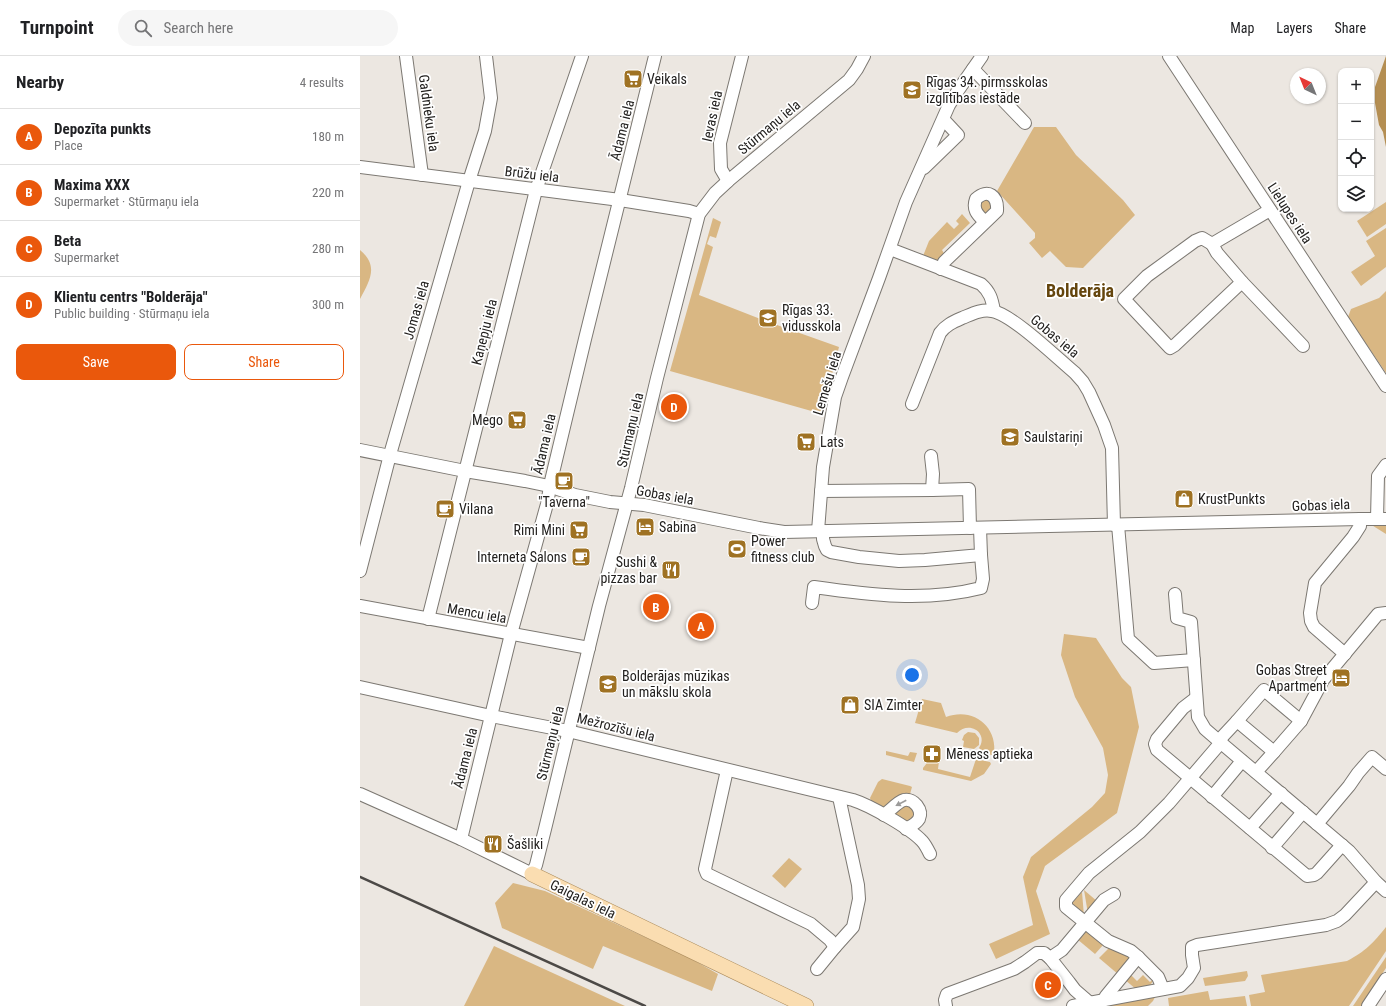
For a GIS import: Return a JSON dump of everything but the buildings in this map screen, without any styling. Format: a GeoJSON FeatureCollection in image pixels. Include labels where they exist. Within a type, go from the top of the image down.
{"type":"FeatureCollection","features":[{"type":"Feature","properties":{"kind":"main road","name":"Gaigalas iela"},"geometry":{"type":"LineString","coordinates":[[532,874],[806,1006]]}},
{"type":"Feature","properties":{"kind":"street","name":"Galdnieku iela"},"geometry":{"type":"LineString","coordinates":[[406,56],[422,175]]}},
{"type":"Feature","properties":{"kind":"street","name":"Jomas iela"},"geometry":{"type":"LineString","coordinates":[[360,571],[390,456],[469,181],[485,131],[491,98],[486,56]]}},
{"type":"Feature","properties":{"kind":"street","name":"Kaņepju iela"},"geometry":{"type":"LineString","coordinates":[[428,619],[536,190],[582,56]]}},
{"type":"Feature","properties":{"kind":"street","name":"Ādama iela"},"geometry":{"type":"LineString","coordinates":[[461,839],[511,634],[547,504],[549,486],[656,56]]}},
{"type":"Feature","properties":{"kind":"street","name":"Ievas iela"},"geometry":{"type":"LineString","coordinates":[[728,181],[721,169],[720,143],[742,56]]}},
{"type":"Feature","properties":{"kind":"street","name":"Stūrmaņu iela"},"geometry":{"type":"LineString","coordinates":[[532,874],[536,865],[612,555],[699,214],[728,181],[848,80],[857,69],[864,56]]}},
{"type":"Feature","properties":{"kind":"street","name":"Lemešu iela"},"geometry":{"type":"LineString","coordinates":[[981,555],[898,561],[859,557],[827,550],[820,531],[823,467],[835,397],[918,173],[950,105],[982,56]]}},
{"type":"Feature","properties":{"kind":"street","name":"Lielupes iela"},"geometry":{"type":"LineString","coordinates":[[1169,56],[1386,386]]}},
{"type":"Feature","properties":{"kind":"street"},"geometry":{"type":"LineString","coordinates":[[973,69],[1025,123]]}},
{"type":"Feature","properties":{"kind":"street"},"geometry":{"type":"LineString","coordinates":[[918,173],[958,135],[944,120]]}},
{"type":"Feature","properties":{"kind":"street","name":"Brūžu iela"},"geometry":{"type":"LineString","coordinates":[[360,167],[620,200],[689,211],[699,214]]}},
{"type":"Feature","properties":{"kind":"street"},"geometry":{"type":"LineString","coordinates":[[1212,244],[1270,210]]}},
{"type":"Feature","properties":{"kind":"street"},"geometry":{"type":"LineString","coordinates":[[941,269],[944,262],[985,222]]}},
{"type":"Feature","properties":{"kind":"street"},"geometry":{"type":"LineString","coordinates":[[1242,282],[1170,348],[1124,299],[1147,276],[1195,241],[1202,238],[1212,244],[1217,253],[1242,282],[1303,346]]}},
{"type":"Feature","properties":{"kind":"street"},"geometry":{"type":"LineString","coordinates":[[890,250],[980,284],[987,289],[993,300],[994,311],[986,310],[977,312],[949,324],[940,333],[912,404]]}},
{"type":"Feature","properties":{"kind":"street","name":"Gobas iela"},"geometry":{"type":"LineString","coordinates":[[994,311],[1017,324],[1075,373],[1083,382],[1104,425],[1112,448],[1116,525]]}},
{"type":"Feature","properties":{"kind":"street","name":"Gobas iela"},"geometry":{"type":"LineString","coordinates":[[360,450],[549,486],[575,495],[626,504],[644,505],[784,532],[1382,519]]}},
{"type":"Feature","properties":{"kind":"street"},"geometry":{"type":"LineString","coordinates":[[931,456],[933,474],[932,490]]}},
{"type":"Feature","properties":{"kind":"street"},"geometry":{"type":"LineString","coordinates":[[1382,519],[1378,476],[1386,465]]}},
{"type":"Feature","properties":{"kind":"street"},"geometry":{"type":"LineString","coordinates":[[812,602],[814,587],[863,594],[920,597],[981,588],[983,579],[981,555],[969,489],[821,491]]}},
{"type":"Feature","properties":{"kind":"street"},"geometry":{"type":"LineString","coordinates":[[1345,654],[1314,627],[1311,621],[1310,613],[1315,583],[1353,537],[1360,526],[1360,519]]}},
{"type":"Feature","properties":{"kind":"street"},"geometry":{"type":"LineString","coordinates":[[1116,525],[1128,639],[1154,663],[1194,660]]}},
{"type":"Feature","properties":{"kind":"street"},"geometry":{"type":"LineString","coordinates":[[1073,1006],[1180,986],[1188,978],[1194,968],[1192,947],[1326,925],[1338,921],[1382,883],[1349,851],[1220,742],[1201,723],[1198,716],[1196,698],[1191,622],[1177,618],[1175,594]]}},
{"type":"Feature","properties":{"kind":"street","name":"Mencu iela"},"geometry":{"type":"LineString","coordinates":[[360,606],[590,648]]}},
{"type":"Feature","properties":{"kind":"street"},"geometry":{"type":"LineString","coordinates":[[1256,772],[1301,721],[1323,680],[1378,614],[1386,613]]}},
{"type":"Feature","properties":{"kind":"street","name":"Mežrozīšu iela"},"geometry":{"type":"LineString","coordinates":[[360,687],[491,716],[568,731],[859,802],[906,829],[922,841],[930,854]]}},
{"type":"Feature","properties":{"kind":"street"},"geometry":{"type":"LineString","coordinates":[[1163,989],[1158,977],[1138,957],[1131,951],[1108,941],[1085,923],[1066,907],[1066,900],[1089,873],[1140,832],[1170,803],[1264,690],[1301,721]]}},
{"type":"Feature","properties":{"kind":"street"},"geometry":{"type":"LineString","coordinates":[[1196,698],[1183,708],[1157,739],[1155,744],[1158,750],[1304,875],[1311,876],[1317,873],[1342,845]]}},
{"type":"Feature","properties":{"kind":"street"},"geometry":{"type":"LineString","coordinates":[[1237,721],[1274,752]]}},
{"type":"Feature","properties":{"kind":"street"},"geometry":{"type":"LineString","coordinates":[[1317,824],[1372,757],[1386,769]]}},
{"type":"Feature","properties":{"kind":"street"},"geometry":{"type":"LineString","coordinates":[[1212,797],[1242,761]]}},
{"type":"Feature","properties":{"kind":"street"},"geometry":{"type":"LineString","coordinates":[[727,770],[705,869],[708,874],[811,924],[835,946]]}},
{"type":"Feature","properties":{"kind":"street"},"geometry":{"type":"LineString","coordinates":[[1250,828],[1281,793]]}},
{"type":"Feature","properties":{"kind":"street","name":"Gaigalas iela"},"geometry":{"type":"LineString","coordinates":[[360,794],[461,839],[532,874]]}},
{"type":"Feature","properties":{"kind":"street"},"geometry":{"type":"LineString","coordinates":[[817,969],[835,946],[853,927],[860,899],[839,797]]}},
{"type":"Feature","properties":{"kind":"street"},"geometry":{"type":"LineString","coordinates":[[884,815],[902,801],[911,801],[919,808],[920,814],[915,824],[906,829]]}},
{"type":"Feature","properties":{"kind":"street"},"geometry":{"type":"LineString","coordinates":[[1272,848],[1303,812]]}},
{"type":"Feature","properties":{"kind":"street"},"geometry":{"type":"LineString","coordinates":[[1050,958],[1062,950],[1104,900],[1114,894]]}},
{"type":"Feature","properties":{"kind":"street"},"geometry":{"type":"LineString","coordinates":[[946,1006],[945,1000],[947,994],[1014,969],[1036,953],[1044,953],[1050,958],[1075,990],[1090,1003]]}},
{"type":"Feature","properties":{"kind":"street"},"geometry":{"type":"LineString","coordinates":[[1104,1000],[1138,957]]}},
{"type":"Feature","properties":{"kind":"street"},"geometry":{"type":"LineString","coordinates":[[1368,1006],[1386,979]]}},
{"type":"Feature","properties":{"kind":"shaded area"},"geometry":{"type":"Polygon","coordinates":[[[1386,56],[1386,147],[1383,132],[1379,125],[1375,103],[1375,87],[1386,56]]]}},
{"type":"Feature","properties":{"kind":"shaded area"},"geometry":{"type":"Polygon","coordinates":[[[1034,127],[1056,127],[1076,155],[1123,200],[1135,215],[1083,268],[1066,267],[1050,251],[1042,258],[1029,243],[1035,238],[1035,233],[997,191],[1034,127]]]}},
{"type":"Feature","properties":{"kind":"shaded area"},"geometry":{"type":"Polygon","coordinates":[[[989,197],[994,210],[984,215],[978,202],[989,197]]]}},
{"type":"Feature","properties":{"kind":"shaded area"},"geometry":{"type":"Polygon","coordinates":[[[1386,202],[1386,224],[1367,237],[1357,221],[1371,212],[1374,212],[1374,210],[1386,202]]]}},
{"type":"Feature","properties":{"kind":"shaded area"},"geometry":{"type":"Polygon","coordinates":[[[962,214],[970,223],[942,250],[945,255],[943,259],[936,261],[923,256],[929,241],[947,222],[954,229],[959,224],[956,221],[962,214]]]}},
{"type":"Feature","properties":{"kind":"shaded area"},"geometry":{"type":"Polygon","coordinates":[[[713,218],[721,222],[716,238],[710,236],[707,244],[713,247],[699,295],[839,347],[822,414],[670,371],[713,218]]]}},
{"type":"Feature","properties":{"kind":"shaded area"},"geometry":{"type":"Polygon","coordinates":[[[1386,228],[1386,267],[1361,286],[1351,272],[1375,256],[1366,241],[1386,228]]]}},
{"type":"Feature","properties":{"kind":"shaded area"},"geometry":{"type":"Polygon","coordinates":[[[360,250],[369,262],[371,273],[367,286],[360,299],[360,250]]]}},
{"type":"Feature","properties":{"kind":"shaded area"},"geometry":{"type":"Polygon","coordinates":[[[1386,291],[1386,373],[1348,317],[1351,309],[1379,298],[1386,291]]]}},
{"type":"Feature","properties":{"kind":"shaded area"},"geometry":{"type":"Polygon","coordinates":[[[1386,523],[1386,534],[1370,524],[1386,523]]]}},
{"type":"Feature","properties":{"kind":"shaded area"},"geometry":{"type":"Polygon","coordinates":[[[1064,634],[1096,638],[1122,678],[1131,687],[1139,727],[1117,813],[1045,866],[1036,891],[1050,934],[996,959],[989,944],[1033,925],[1023,877],[1031,857],[1092,807],[1105,793],[1108,775],[1103,748],[1075,697],[1061,655],[1064,634]]]}},
{"type":"Feature","properties":{"kind":"shaded area"},"geometry":{"type":"Polygon","coordinates":[[[922,699],[941,703],[946,717],[965,715],[982,721],[992,735],[994,755],[985,754],[979,748],[981,743],[980,733],[972,728],[962,729],[957,733],[915,723],[922,699]]]}},
{"type":"Feature","properties":{"kind":"shaded area"},"geometry":{"type":"Polygon","coordinates":[[[968,732],[975,733],[979,738],[979,745],[974,749],[963,747],[964,741],[962,740],[964,735],[968,732]]]}},
{"type":"Feature","properties":{"kind":"shaded area"},"geometry":{"type":"Polygon","coordinates":[[[886,751],[908,756],[910,752],[917,753],[914,762],[886,755],[886,751]]]}},
{"type":"Feature","properties":{"kind":"shaded area"},"geometry":{"type":"Polygon","coordinates":[[[930,759],[939,761],[938,769],[970,777],[976,759],[990,762],[991,764],[984,774],[971,781],[923,770],[930,759]]]}},
{"type":"Feature","properties":{"kind":"shaded area"},"geometry":{"type":"Polygon","coordinates":[[[882,779],[912,787],[910,794],[884,810],[872,803],[870,798],[878,782],[882,779]]]}},
{"type":"Feature","properties":{"kind":"shaded area"},"geometry":{"type":"Polygon","coordinates":[[[909,805],[915,812],[914,818],[907,822],[893,814],[898,806],[909,805]]]}},
{"type":"Feature","properties":{"kind":"shaded area"},"geometry":{"type":"Polygon","coordinates":[[[789,858],[802,869],[785,888],[772,876],[789,858]]]}},
{"type":"Feature","properties":{"kind":"shaded area"},"geometry":{"type":"Polygon","coordinates":[[[513,883],[545,891],[688,957],[718,974],[712,991],[603,946],[593,969],[502,928],[495,903],[513,883]]]}},
{"type":"Feature","properties":{"kind":"shaded area"},"geometry":{"type":"Polygon","coordinates":[[[1084,890],[1098,902],[1088,914],[1084,890]]]}},
{"type":"Feature","properties":{"kind":"shaded area"},"geometry":{"type":"Polygon","coordinates":[[[1082,892],[1084,916],[1071,904],[1082,892]]]}},
{"type":"Feature","properties":{"kind":"shaded area"},"geometry":{"type":"Polygon","coordinates":[[[1386,927],[1386,951],[1349,1006],[1251,1006],[1249,995],[1265,992],[1261,975],[1347,961],[1369,946],[1386,927]]]}},
{"type":"Feature","properties":{"kind":"shaded area"},"geometry":{"type":"Polygon","coordinates":[[[1086,929],[1104,944],[1095,954],[1077,939],[1086,929]]]}},
{"type":"Feature","properties":{"kind":"shaded area"},"geometry":{"type":"Polygon","coordinates":[[[494,946],[625,1006],[464,1006],[494,946]]]}},
{"type":"Feature","properties":{"kind":"shaded area"},"geometry":{"type":"Polygon","coordinates":[[[1111,946],[1133,959],[1119,975],[1099,958],[1111,946]]]}},
{"type":"Feature","properties":{"kind":"shaded area"},"geometry":{"type":"Polygon","coordinates":[[[1386,957],[1386,968],[1361,1006],[1353,1006],[1386,957]]]}},
{"type":"Feature","properties":{"kind":"shaded area"},"geometry":{"type":"Polygon","coordinates":[[[1247,971],[1248,976],[1245,981],[1205,986],[1203,978],[1247,971]]]}},
{"type":"Feature","properties":{"kind":"shaded area"},"geometry":{"type":"Polygon","coordinates":[[[1130,974],[1137,981],[1143,975],[1150,982],[1152,980],[1153,981],[1149,987],[1137,990],[1124,979],[1130,974]]]}},
{"type":"Feature","properties":{"kind":"shaded area"},"geometry":{"type":"Polygon","coordinates":[[[1208,991],[1210,1000],[1245,996],[1247,1006],[1169,1006],[1168,998],[1208,991]]]}},
{"type":"Feature","properties":{"kind":"shaded area"},"geometry":{"type":"Polygon","coordinates":[[[1156,995],[1148,1006],[1108,1006],[1108,1004],[1156,995]]]}},
{"type":"Feature","properties":{"kind":"railway"},"geometry":{"type":"LineString","coordinates":[[360,877],[645,1006]]}},
{"type":"Feature","properties":{"kind":"place","name":"Veikals"},"geometry":{"type":"Point","coordinates":[633,79]}},
{"type":"Feature","properties":{"kind":"place","name":"Rīgas 34. pirmsskolas izglītības iestāde"},"geometry":{"type":"Point","coordinates":[912,90]}},
{"type":"Feature","properties":{"kind":"place","name":"Rīgas 33. vidusskola"},"geometry":{"type":"Point","coordinates":[768,318]}},
{"type":"Feature","properties":{"kind":"place","name":"Klientu centrs \"Bolderāja\""},"geometry":{"type":"Point","coordinates":[674,407]}},
{"type":"Feature","properties":{"kind":"place","name":"Mego"},"geometry":{"type":"Point","coordinates":[517,420]}},
{"type":"Feature","properties":{"kind":"place","name":"Saulstariņi"},"geometry":{"type":"Point","coordinates":[1010,437]}},
{"type":"Feature","properties":{"kind":"place","name":"Lats"},"geometry":{"type":"Point","coordinates":[806,442]}},
{"type":"Feature","properties":{"kind":"place","name":"\"Taverna\""},"geometry":{"type":"Point","coordinates":[564,481]}},
{"type":"Feature","properties":{"kind":"place","name":"KrustPunkts"},"geometry":{"type":"Point","coordinates":[1184,499]}},
{"type":"Feature","properties":{"kind":"place","name":"Vilana"},"geometry":{"type":"Point","coordinates":[445,509]}},
{"type":"Feature","properties":{"kind":"place","name":"Sabina"},"geometry":{"type":"Point","coordinates":[645,527]}},
{"type":"Feature","properties":{"kind":"place","name":"Rimi Mini"},"geometry":{"type":"Point","coordinates":[579,530]}},
{"type":"Feature","properties":{"kind":"place","name":"Power fitness club"},"geometry":{"type":"Point","coordinates":[737,549]}},
{"type":"Feature","properties":{"kind":"place","name":"Interneta Salons"},"geometry":{"type":"Point","coordinates":[581,557]}},
{"type":"Feature","properties":{"kind":"place","name":"Sushi & pizzas bar"},"geometry":{"type":"Point","coordinates":[671,570]}},
{"type":"Feature","properties":{"kind":"place","name":"Maxima XXX"},"geometry":{"type":"Point","coordinates":[656,607]}},
{"type":"Feature","properties":{"kind":"place","name":"Depozīta punkts"},"geometry":{"type":"Point","coordinates":[701,626]}},
{"type":"Feature","properties":{"kind":"place","name":"Gobas Street Apartment"},"geometry":{"type":"Point","coordinates":[1341,678]}},
{"type":"Feature","properties":{"kind":"place","name":"Bolderājas mūzikas un mākslu skola"},"geometry":{"type":"Point","coordinates":[608,684]}},
{"type":"Feature","properties":{"kind":"place","name":"SIA Zimter"},"geometry":{"type":"Point","coordinates":[850,705]}},
{"type":"Feature","properties":{"kind":"place","name":"Mēness aptieka"},"geometry":{"type":"Point","coordinates":[932,754]}},
{"type":"Feature","properties":{"kind":"place","name":"Šašliki"},"geometry":{"type":"Point","coordinates":[493,844]}},
{"type":"Feature","properties":{"kind":"place","name":"Beta"},"geometry":{"type":"Point","coordinates":[1048,985]}},
{"type":"Feature","properties":{"kind":"district","name":"Bolderāja"},"geometry":{"type":"Point","coordinates":[1080,291]}}]}
